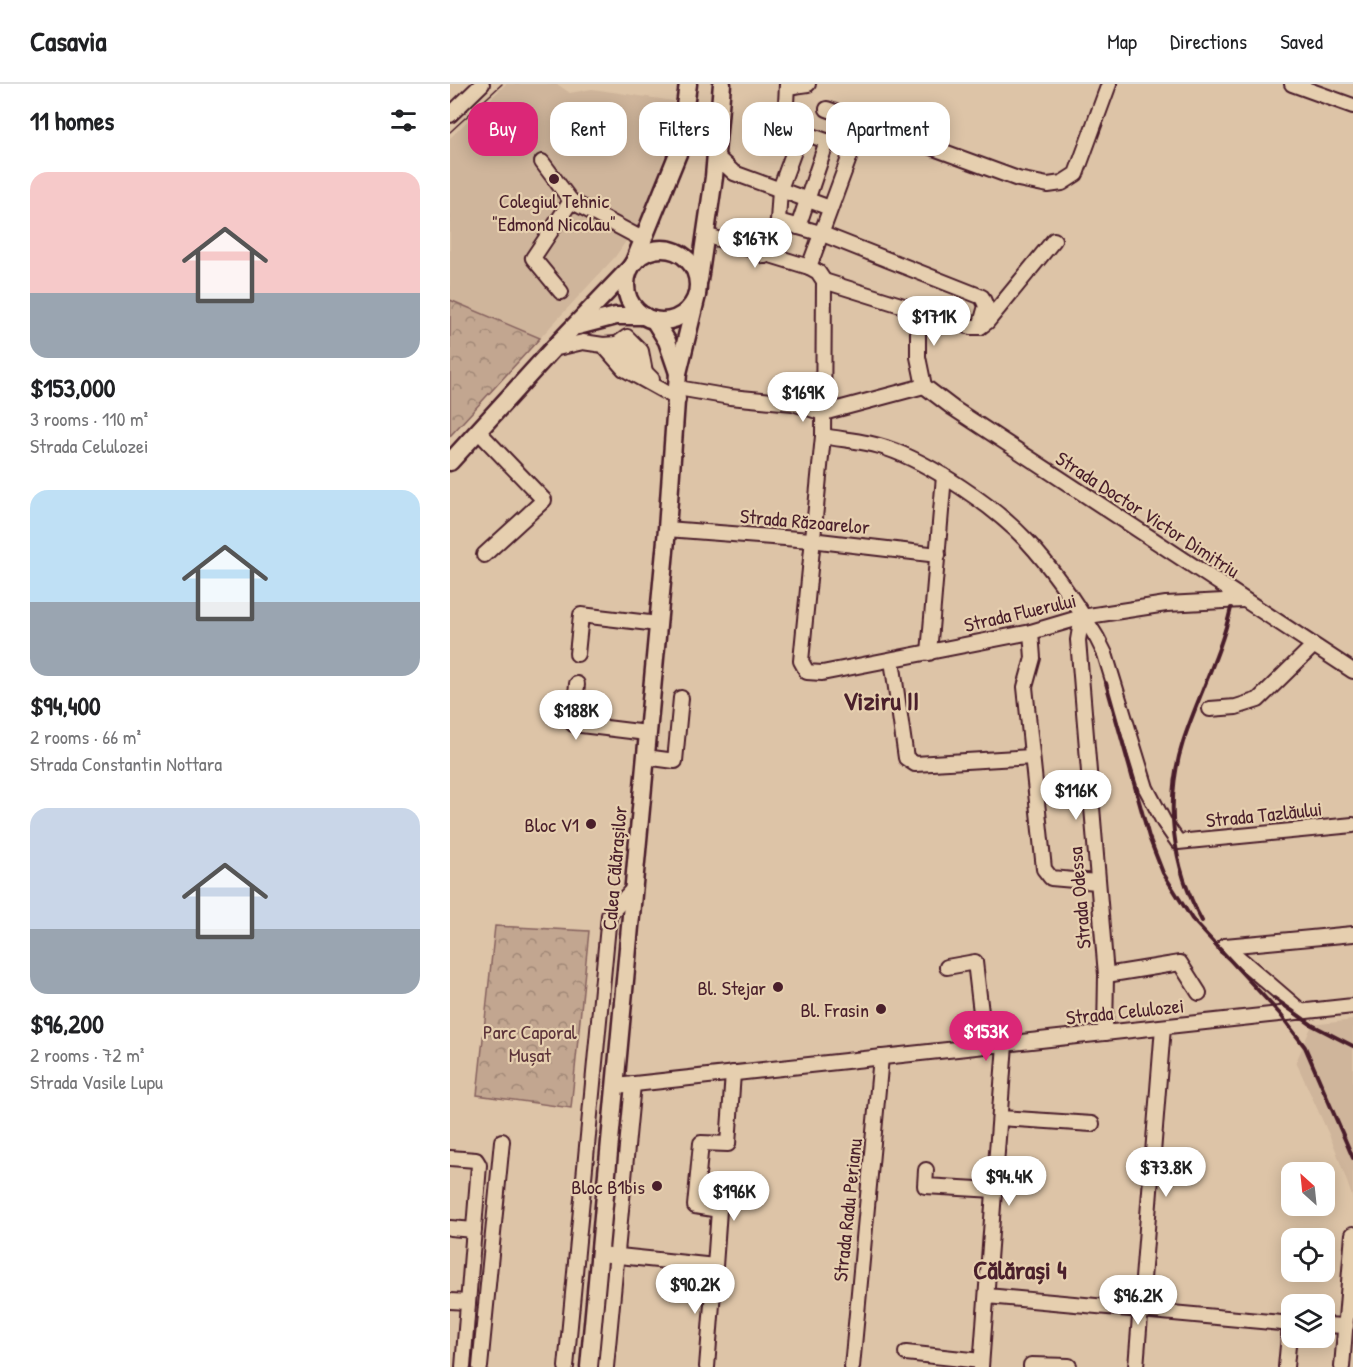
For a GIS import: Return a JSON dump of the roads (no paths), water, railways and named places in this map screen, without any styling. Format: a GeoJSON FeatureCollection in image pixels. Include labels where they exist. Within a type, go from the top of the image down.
{"type":"FeatureCollection","features":[{"type":"Feature","properties":{"kind":"main road"},"geometry":{"type":"LineString","coordinates":[[649,318],[629,300],[626,289],[632,266],[679,151],[688,84]]}},
{"type":"Feature","properties":{"kind":"main road","name":"Calea Călărașilor"},"geometry":{"type":"LineString","coordinates":[[720,102],[722,84]]}},
{"type":"Feature","properties":{"kind":"main road","name":"Calea Călărașilor"},"geometry":{"type":"LineString","coordinates":[[589,1367],[608,1255],[616,1086],[678,387],[697,290],[716,156]]}},
{"type":"Feature","properties":{"kind":"main road"},"geometry":{"type":"LineString","coordinates":[[450,462],[553,349],[632,266],[651,251],[673,251],[691,264],[697,290],[685,313],[665,321],[616,316],[574,327]]}},
{"type":"Feature","properties":{"kind":"main road","name":"Calea Călărașilor"},"geometry":{"type":"LineString","coordinates":[[649,318],[667,342],[678,387]]}},
{"type":"Feature","properties":{"kind":"street"},"geometry":{"type":"LineString","coordinates":[[450,115],[482,84]]}},
{"type":"Feature","properties":{"kind":"street"},"geometry":{"type":"LineString","coordinates":[[786,102],[787,86],[808,84]]}},
{"type":"Feature","properties":{"kind":"street"},"geometry":{"type":"LineString","coordinates":[[950,154],[1018,179],[1048,185],[1062,183],[1076,174],[1109,84]]}},
{"type":"Feature","properties":{"kind":"street"},"geometry":{"type":"LineString","coordinates":[[1292,84],[1353,106]]}},
{"type":"Feature","properties":{"kind":"street"},"geometry":{"type":"LineString","coordinates":[[765,256],[778,221],[780,189],[801,132],[826,141]]}},
{"type":"Feature","properties":{"kind":"street"},"geometry":{"type":"LineString","coordinates":[[798,227],[826,144]]}},
{"type":"Feature","properties":{"kind":"street"},"geometry":{"type":"LineString","coordinates":[[716,156],[734,173],[830,208]]}},
{"type":"Feature","properties":{"kind":"street"},"geometry":{"type":"LineString","coordinates":[[809,267],[850,156]]}},
{"type":"Feature","properties":{"kind":"street"},"geometry":{"type":"LineString","coordinates":[[542,162],[571,201],[644,240]]}},
{"type":"Feature","properties":{"kind":"street"},"geometry":{"type":"LineString","coordinates":[[714,177],[734,173]]}},
{"type":"Feature","properties":{"kind":"street"},"geometry":{"type":"LineString","coordinates":[[561,292],[533,258],[571,201]]}},
{"type":"Feature","properties":{"kind":"street"},"geometry":{"type":"LineString","coordinates":[[778,221],[820,233],[982,297],[986,306],[980,327]]}},
{"type":"Feature","properties":{"kind":"street"},"geometry":{"type":"LineString","coordinates":[[705,235],[765,256],[809,267],[818,272],[824,281],[823,436],[811,540]]}},
{"type":"Feature","properties":{"kind":"street"},"geometry":{"type":"LineString","coordinates":[[824,281],[971,327],[980,327],[987,322],[1054,240]]}},
{"type":"Feature","properties":{"kind":"street"},"geometry":{"type":"LineString","coordinates":[[603,345],[624,369],[661,388],[678,387],[730,397],[793,403],[823,413],[924,386],[918,357],[918,311]]}},
{"type":"Feature","properties":{"kind":"street"},"geometry":{"type":"LineString","coordinates":[[553,349],[583,342],[603,345],[618,344],[661,388]]}},
{"type":"Feature","properties":{"kind":"street","name":"Strada Doctor Victor Dimitriu"},"geometry":{"type":"LineString","coordinates":[[924,386],[953,408],[1353,671]]}},
{"type":"Feature","properties":{"kind":"street"},"geometry":{"type":"LineString","coordinates":[[478,431],[544,500],[484,555]]}},
{"type":"Feature","properties":{"kind":"street"},"geometry":{"type":"LineString","coordinates":[[823,436],[885,447],[944,476],[1015,528],[1039,555],[1082,617]]}},
{"type":"Feature","properties":{"kind":"street"},"geometry":{"type":"LineString","coordinates":[[929,653],[944,476]]}},
{"type":"Feature","properties":{"kind":"street","name":"Strada Răzoarelor"},"geometry":{"type":"LineString","coordinates":[[667,529],[811,540],[938,555]]}},
{"type":"Feature","properties":{"kind":"street","name":"Strada Fluerului"},"geometry":{"type":"LineString","coordinates":[[811,540],[801,661],[807,672],[822,673],[929,653],[1030,632],[1082,617],[1166,604],[1243,600]]}},
{"type":"Feature","properties":{"kind":"street"},"geometry":{"type":"LineString","coordinates":[[577,654],[581,615],[658,624]]}},
{"type":"Feature","properties":{"kind":"street","name":"Strada Tazlăului"},"geometry":{"type":"LineString","coordinates":[[1082,617],[1104,654],[1146,788],[1164,822],[1178,842],[1353,825]]}},
{"type":"Feature","properties":{"kind":"street","name":"Strada Odessa"},"geometry":{"type":"LineString","coordinates":[[1082,617],[1078,640],[1106,975],[1105,1033]]}},
{"type":"Feature","properties":{"kind":"street"},"geometry":{"type":"LineString","coordinates":[[1030,632],[1033,658],[1025,687],[1044,869],[1051,878],[1097,882]]}},
{"type":"Feature","properties":{"kind":"street"},"geometry":{"type":"LineString","coordinates":[[1210,710],[1236,708],[1258,700],[1313,646]]}},
{"type":"Feature","properties":{"kind":"street"},"geometry":{"type":"LineString","coordinates":[[892,660],[906,758],[909,762],[1032,757]]}},
{"type":"Feature","properties":{"kind":"street"},"geometry":{"type":"LineString","coordinates":[[577,684],[573,724],[647,732]]}},
{"type":"Feature","properties":{"kind":"street"},"geometry":{"type":"LineString","coordinates":[[645,757],[675,761],[681,698]]}},
{"type":"Feature","properties":{"kind":"street"},"geometry":{"type":"LineString","coordinates":[[566,1367],[609,915],[633,889]]}},
{"type":"Feature","properties":{"kind":"street"},"geometry":{"type":"LineString","coordinates":[[1302,1012],[1224,946],[1353,934]]}},
{"type":"Feature","properties":{"kind":"street"},"geometry":{"type":"LineString","coordinates":[[947,967],[975,962],[985,1046]]}},
{"type":"Feature","properties":{"kind":"street"},"geometry":{"type":"LineString","coordinates":[[1106,975],[1180,963],[1199,993]]}},
{"type":"Feature","properties":{"kind":"street","name":"Strada Celulozei"},"geometry":{"type":"LineString","coordinates":[[616,1086],[1353,1006]]}},
{"type":"Feature","properties":{"kind":"street"},"geometry":{"type":"LineString","coordinates":[[1136,1367],[1163,1027]]}},
{"type":"Feature","properties":{"kind":"street"},"geometry":{"type":"LineString","coordinates":[[906,1353],[981,1364],[1005,1044]]}},
{"type":"Feature","properties":{"kind":"street","name":"Strada Radu Perianu"},"geometry":{"type":"LineString","coordinates":[[852,1367],[881,1058]]}},
{"type":"Feature","properties":{"kind":"street"},"geometry":{"type":"LineString","coordinates":[[707,1367],[719,1210],[695,1206],[701,1143],[728,1144],[733,1073]]}},
{"type":"Feature","properties":{"kind":"street"},"geometry":{"type":"LineString","coordinates":[[606,1367],[608,1255],[633,1084]]}},
{"type":"Feature","properties":{"kind":"street"},"geometry":{"type":"LineString","coordinates":[[1000,1118],[1092,1124]]}},
{"type":"Feature","properties":{"kind":"street"},"geometry":{"type":"LineString","coordinates":[[480,1367],[502,1141]]}},
{"type":"Feature","properties":{"kind":"street"},"geometry":{"type":"LineString","coordinates":[[450,1158],[476,1160],[479,1165],[463,1367]]}},
{"type":"Feature","properties":{"kind":"street"},"geometry":{"type":"LineString","coordinates":[[927,1170],[925,1186],[995,1190]]}},
{"type":"Feature","properties":{"kind":"street"},"geometry":{"type":"LineString","coordinates":[[450,1228],[474,1230]]}},
{"type":"Feature","properties":{"kind":"street"},"geometry":{"type":"LineString","coordinates":[[1342,1367],[1353,1234]]}},
{"type":"Feature","properties":{"kind":"street"},"geometry":{"type":"LineString","coordinates":[[608,1255],[715,1266]]}},
{"type":"Feature","properties":{"kind":"street"},"geometry":{"type":"LineString","coordinates":[[987,1296],[1281,1323]]}},
{"type":"Feature","properties":{"kind":"street"},"geometry":{"type":"LineString","coordinates":[[450,1301],[468,1302]]}},
{"type":"Feature","properties":{"kind":"street"},"geometry":{"type":"LineString","coordinates":[[1335,1326],[1346,1326]]}},
{"type":"Feature","properties":{"kind":"street"},"geometry":{"type":"LineString","coordinates":[[1346,1326],[1353,1339]]}},
{"type":"Feature","properties":{"kind":"street"},"geometry":{"type":"LineString","coordinates":[[1286,1367],[1288,1348]]}},
{"type":"Feature","properties":{"kind":"street"},"geometry":{"type":"LineString","coordinates":[[1030,1367],[1031,1365],[1069,1366]]}},
{"type":"Feature","properties":{"kind":"tram line"},"geometry":{"type":"LineString","coordinates":[[450,132],[502,84]]}},
{"type":"Feature","properties":{"kind":"railway"},"geometry":{"type":"LineString","coordinates":[[1202,921],[1192,900],[1178,856],[1174,833],[1174,788],[1183,742],[1221,643],[1231,608]]}},
{"type":"Feature","properties":{"kind":"railway"},"geometry":{"type":"LineString","coordinates":[[1106,683],[1149,837],[1163,873],[1192,919],[1280,1014],[1305,1047],[1353,1158]]}},
{"type":"Feature","properties":{"kind":"railway"},"geometry":{"type":"LineString","coordinates":[[1274,998],[1312,1025],[1353,1046]]}},
{"type":"Feature","properties":{"kind":"place","name":"Colegiul Tehnic \"Edmond Nicolau\""},"geometry":{"type":"Point","coordinates":[554,179]}},
{"type":"Feature","properties":{"kind":"place","name":"Bloc V1"},"geometry":{"type":"Point","coordinates":[591,824]}},
{"type":"Feature","properties":{"kind":"place","name":"Bl. Stejar"},"geometry":{"type":"Point","coordinates":[778,987]}},
{"type":"Feature","properties":{"kind":"place","name":"Bl. Frasin"},"geometry":{"type":"Point","coordinates":[881,1009]}},
{"type":"Feature","properties":{"kind":"place","name":"Bloc B1bis"},"geometry":{"type":"Point","coordinates":[657,1186]}},
{"type":"Feature","properties":{"kind":"district","name":"Viziru II"},"geometry":{"type":"Point","coordinates":[881,700]}},
{"type":"Feature","properties":{"kind":"district","name":"Călărași 4"},"geometry":{"type":"Point","coordinates":[1020,1269]}},
{"type":"Feature","properties":{"kind":"park label","name":"Parc Caporal Mușat"},"geometry":{"type":"Point","coordinates":[530,1042]}}]}
